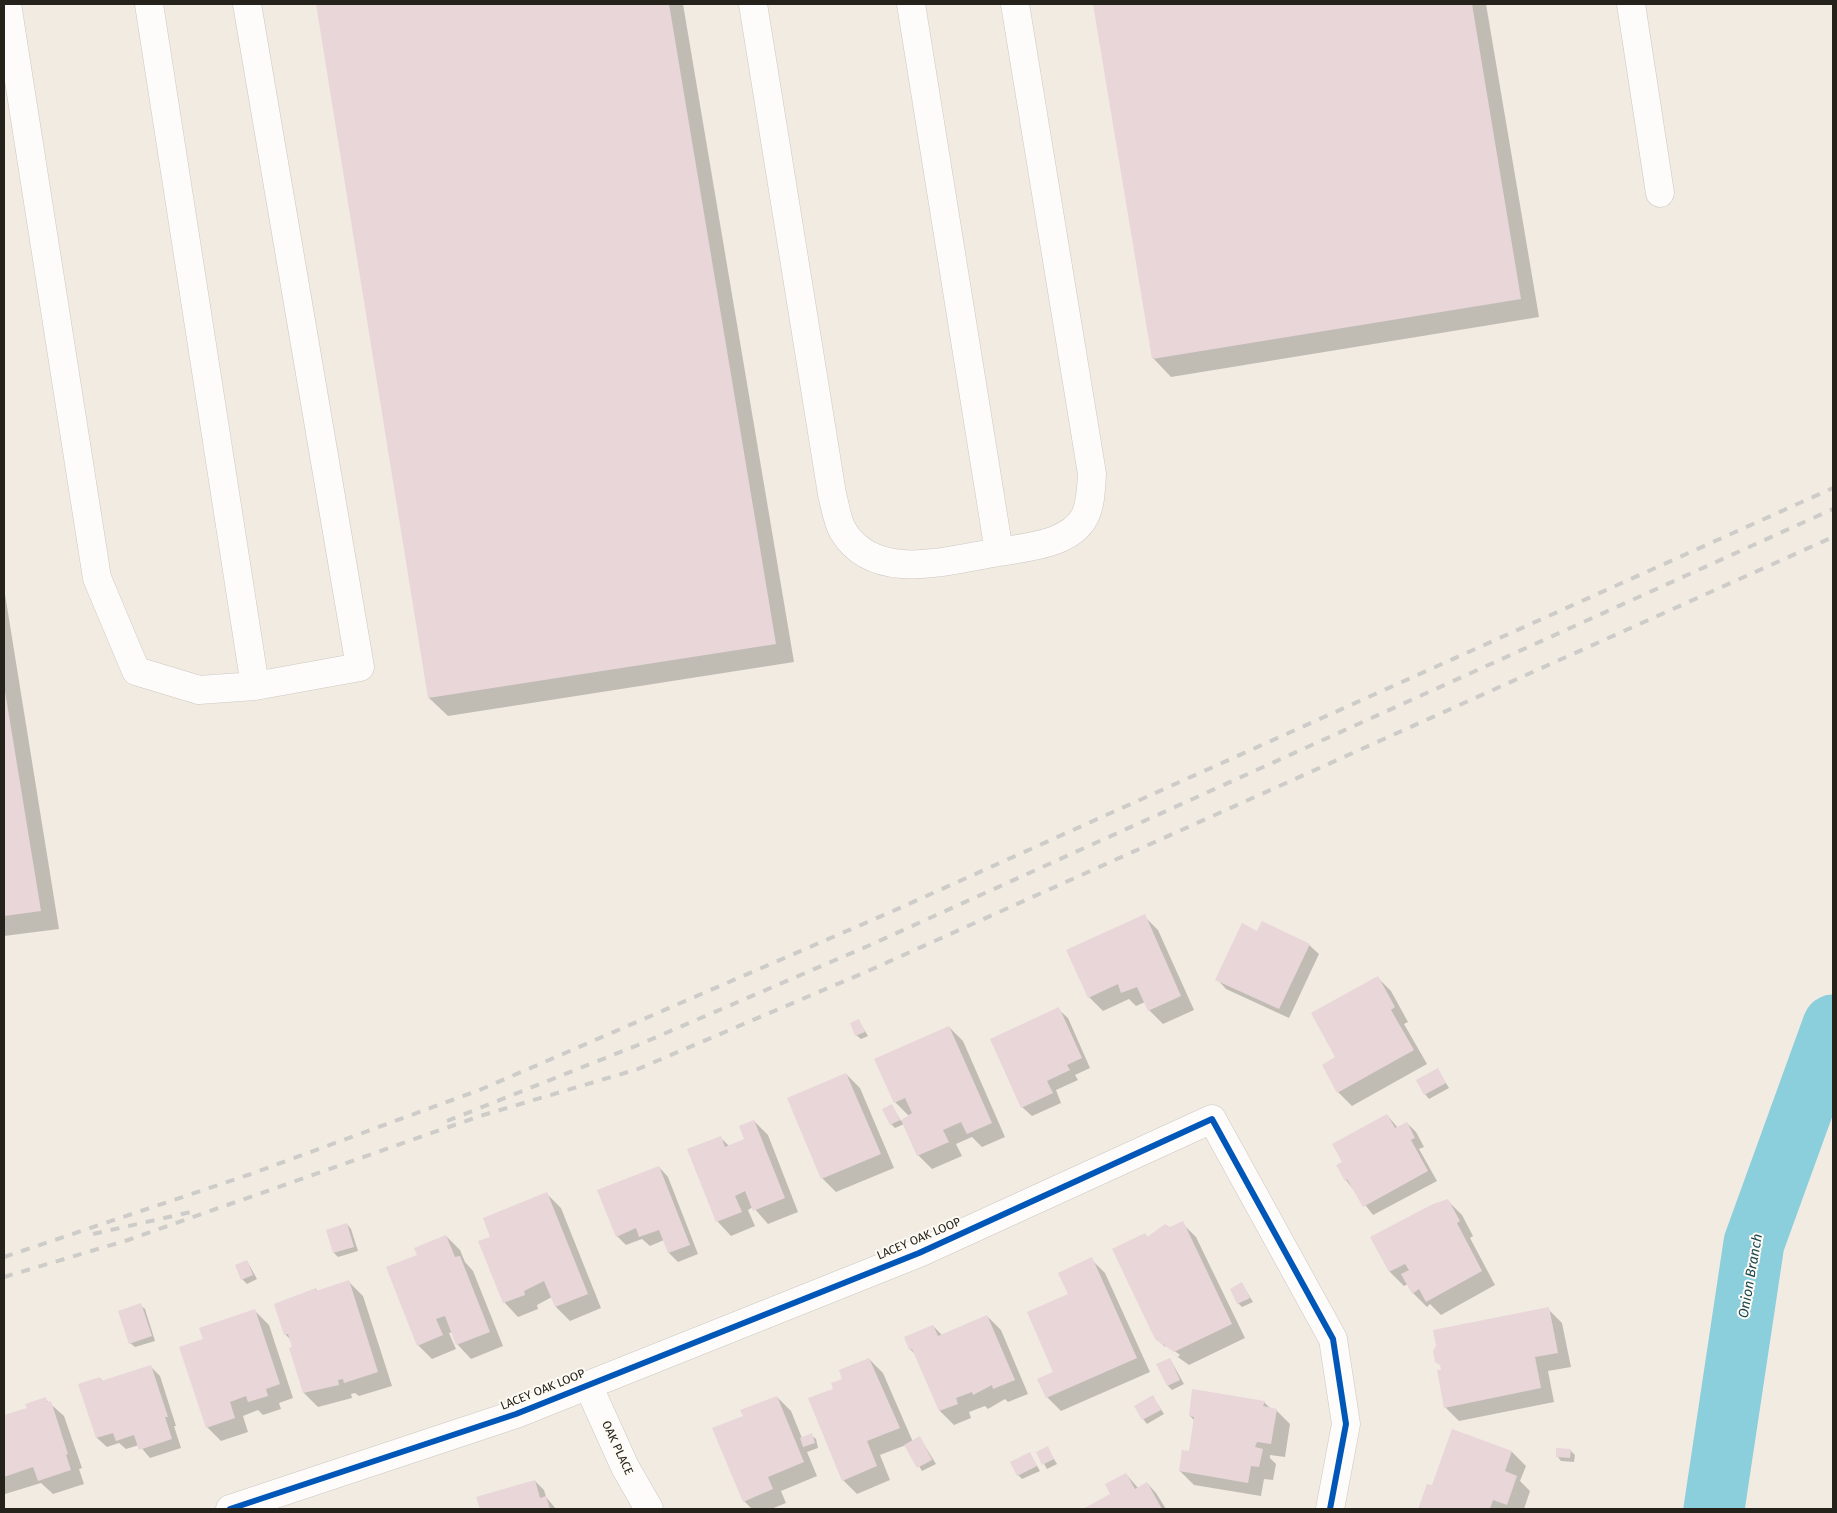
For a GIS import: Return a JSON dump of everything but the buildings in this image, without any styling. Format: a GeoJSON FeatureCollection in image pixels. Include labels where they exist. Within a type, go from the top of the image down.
{"type":"FeatureCollection","features":[{"type":"Feature","properties":{"kind":"street"},"geometry":{"type":"LineString","coordinates":[[7,4],[97,578],[136,671],[199,690],[254,686],[360,667],[248,4]]}},
{"type":"Feature","properties":{"kind":"street"},"geometry":{"type":"LineString","coordinates":[[149,4],[254,686]]}},
{"type":"Feature","properties":{"kind":"street"},"geometry":{"type":"LineString","coordinates":[[753,4],[832,494],[842,530],[861,551],[884,562],[929,564],[1044,544],[1067,534],[1084,517],[1090,499],[1092,474],[1015,4]]}},
{"type":"Feature","properties":{"kind":"street"},"geometry":{"type":"LineString","coordinates":[[912,4],[998,552]]}},
{"type":"Feature","properties":{"kind":"street"},"geometry":{"type":"LineString","coordinates":[[1631,4],[1660,193]]}},
{"type":"Feature","properties":{"kind":"street","name":"LACEY OAK LOOP"},"geometry":{"type":"LineString","coordinates":[[230,1509],[516,1414],[918,1253],[1212,1119],[1333,1340],[1346,1424],[1330,1509]]}},
{"type":"Feature","properties":{"kind":"street","name":"OAK PLACE"},"geometry":{"type":"LineString","coordinates":[[588,1385],[625,1467],[649,1509]]}},
{"type":"Feature","properties":{"kind":"waterway","name":"Onion Branch"},"geometry":{"type":"LineString","coordinates":[[1714,1509],[1754,1243],[1833,1025]]}},
{"type":"Feature","properties":{"kind":"railway"},"geometry":{"type":"LineString","coordinates":[[4,1257],[248,1175],[482,1089],[893,911],[1833,488]]}},
{"type":"Feature","properties":{"kind":"railway"},"geometry":{"type":"LineString","coordinates":[[447,1121],[638,1045],[868,946],[1833,509]]}},
{"type":"Feature","properties":{"kind":"railway"},"geometry":{"type":"LineString","coordinates":[[4,1277],[128,1240],[480,1116],[638,1069],[868,971],[1833,537]]}},
{"type":"Feature","properties":{"kind":"railway"},"geometry":{"type":"LineString","coordinates":[[93,1234],[191,1212]]}},
{"type":"Feature","properties":{"kind":"cycle path"},"geometry":{"type":"LineString","coordinates":[[230,1509],[516,1414],[919,1253],[1212,1119],[1333,1339],[1346,1424],[1330,1509]]}}]}
